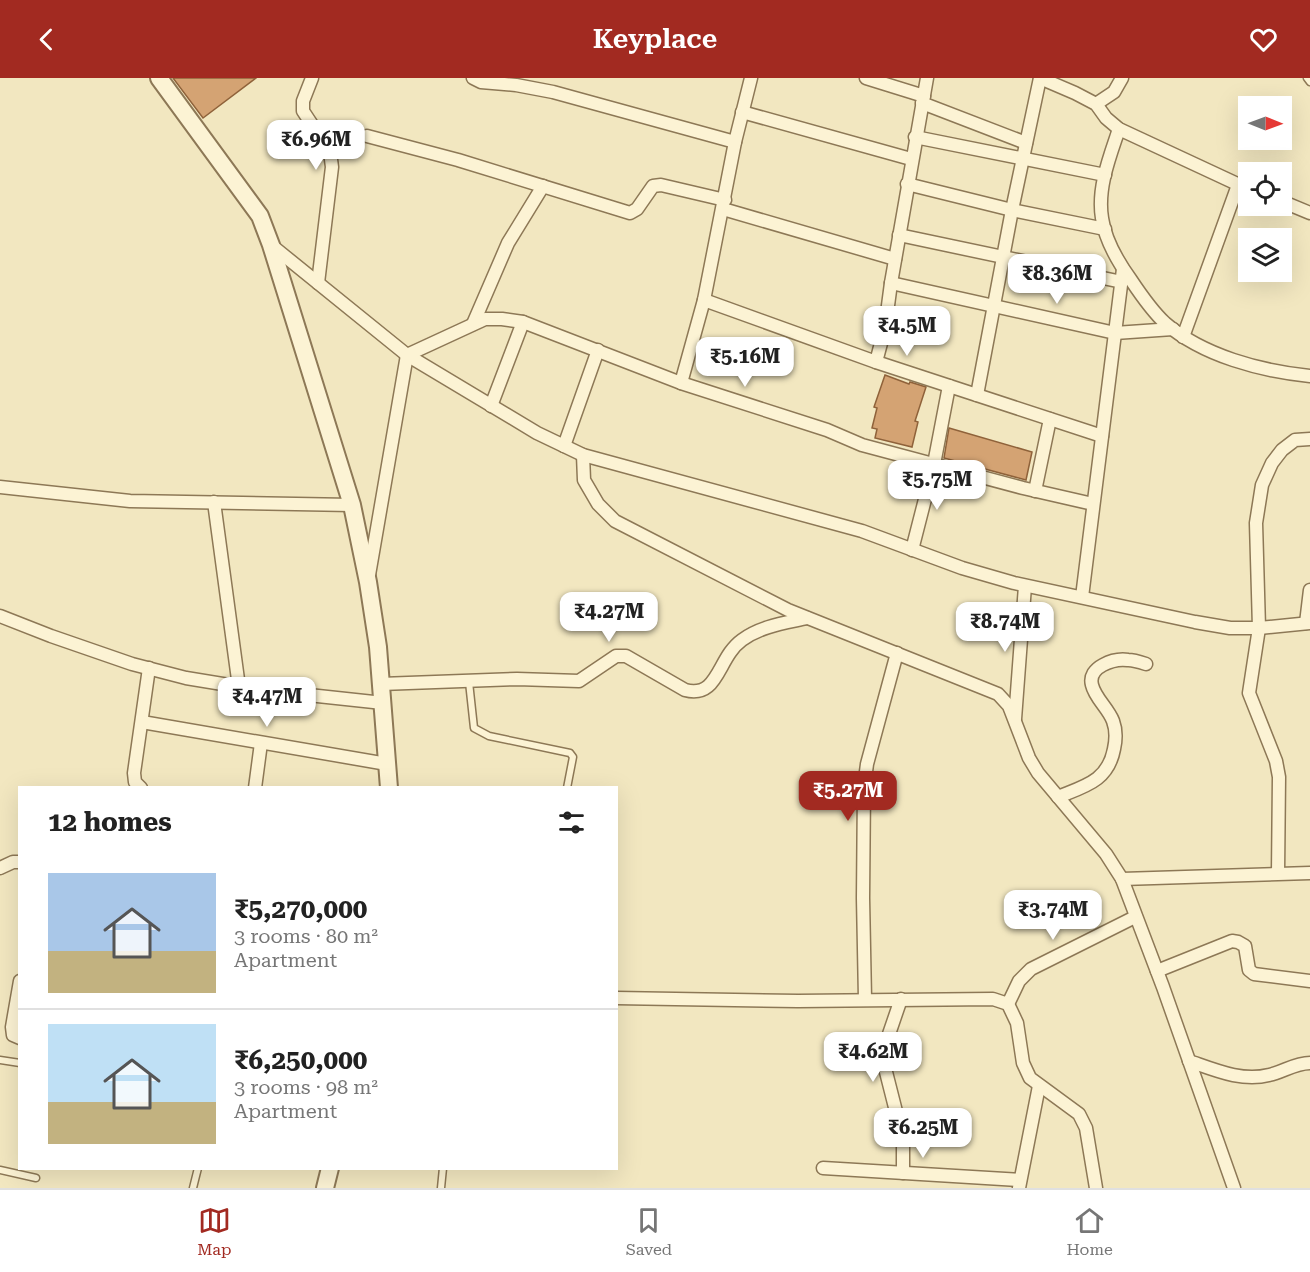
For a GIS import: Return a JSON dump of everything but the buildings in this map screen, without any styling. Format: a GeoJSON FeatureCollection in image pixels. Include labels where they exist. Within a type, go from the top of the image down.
{"type":"FeatureCollection","features":[{"type":"Feature","properties":{"kind":"street"},"geometry":{"type":"LineString","coordinates":[[159,78],[260,216],[271,245],[352,505],[368,582],[383,703],[389,786]]}},
{"type":"Feature","properties":{"kind":"street"},"geometry":{"type":"LineString","coordinates":[[312,78],[303,101],[303,111],[330,152],[332,167],[318,283]]}},
{"type":"Feature","properties":{"kind":"street"},"geometry":{"type":"LineString","coordinates":[[473,78],[481,82],[525,86],[553,92],[735,142]]}},
{"type":"Feature","properties":{"kind":"street"},"geometry":{"type":"LineString","coordinates":[[681,383],[704,300],[735,142],[751,78]]}},
{"type":"Feature","properties":{"kind":"street"},"geometry":{"type":"LineString","coordinates":[[866,78],[1026,142]]}},
{"type":"Feature","properties":{"kind":"street"},"geometry":{"type":"LineString","coordinates":[[876,362],[885,328],[911,159],[927,78]]}},
{"type":"Feature","properties":{"kind":"street"},"geometry":{"type":"LineString","coordinates":[[977,395],[1011,210],[1040,78],[1096,104],[1106,118],[1119,129],[1238,185]]}},
{"type":"Feature","properties":{"kind":"street"},"geometry":{"type":"LineString","coordinates":[[1096,104],[1114,92],[1122,78]]}},
{"type":"Feature","properties":{"kind":"street"},"geometry":{"type":"LineString","coordinates":[[742,111],[911,159]]}},
{"type":"Feature","properties":{"kind":"street"},"geometry":{"type":"LineString","coordinates":[[1119,129],[1105,175],[1101,217],[1122,275],[1164,322],[1178,333],[1221,354],[1267,369],[1310,376]]}},
{"type":"Feature","properties":{"kind":"street"},"geometry":{"type":"LineString","coordinates":[[367,136],[458,160],[630,213],[637,209],[653,186],[662,185],[895,259]]}},
{"type":"Feature","properties":{"kind":"street"},"geometry":{"type":"LineString","coordinates":[[915,137],[1105,175]]}},
{"type":"Feature","properties":{"kind":"street"},"geometry":{"type":"LineString","coordinates":[[907,184],[1011,210],[1105,229]]}},
{"type":"Feature","properties":{"kind":"street"},"geometry":{"type":"LineString","coordinates":[[473,324],[508,243],[543,186]]}},
{"type":"Feature","properties":{"kind":"street"},"geometry":{"type":"LineString","coordinates":[[1178,333],[1238,198]]}},
{"type":"Feature","properties":{"kind":"street"},"geometry":{"type":"LineString","coordinates":[[1292,206],[1310,213]]}},
{"type":"Feature","properties":{"kind":"street"},"geometry":{"type":"LineString","coordinates":[[899,235],[1002,258],[1122,275]]}},
{"type":"Feature","properties":{"kind":"street"},"geometry":{"type":"LineString","coordinates":[[271,245],[407,355],[537,433],[583,455],[861,531],[988,577],[1195,622],[1230,628],[1259,628],[1308,623],[1310,590]]}},
{"type":"Feature","properties":{"kind":"street"},"geometry":{"type":"LineString","coordinates":[[1082,597],[1122,275]]}},
{"type":"Feature","properties":{"kind":"street"},"geometry":{"type":"LineString","coordinates":[[891,283],[1115,333],[1178,333]]}},
{"type":"Feature","properties":{"kind":"street"},"geometry":{"type":"LineString","coordinates":[[704,300],[876,362],[1102,436]]}},
{"type":"Feature","properties":{"kind":"street"},"geometry":{"type":"LineString","coordinates":[[407,355],[485,319],[523,322],[681,383],[827,430],[856,443],[1035,491],[1094,504]]}},
{"type":"Feature","properties":{"kind":"street"},"geometry":{"type":"LineString","coordinates":[[491,405],[523,322]]}},
{"type":"Feature","properties":{"kind":"street"},"geometry":{"type":"LineString","coordinates":[[564,446],[598,350]]}},
{"type":"Feature","properties":{"kind":"street"},"geometry":{"type":"LineString","coordinates":[[368,582],[407,355]]}},
{"type":"Feature","properties":{"kind":"street"},"geometry":{"type":"LineString","coordinates":[[912,550],[934,464],[949,386]]}},
{"type":"Feature","properties":{"kind":"street"},"geometry":{"type":"LineString","coordinates":[[1035,491],[1050,419]]}},
{"type":"Feature","properties":{"kind":"street"},"geometry":{"type":"LineString","coordinates":[[1278,873],[1279,777],[1276,761],[1249,693],[1259,628],[1256,537],[1265,474],[1282,450],[1295,440],[1310,439]]}},
{"type":"Feature","properties":{"kind":"street"},"geometry":{"type":"LineString","coordinates":[[583,455],[584,480],[598,504],[615,521],[788,610],[998,694],[1008,706],[1029,758],[1038,773],[1106,854],[1122,879],[1234,1188]]}},
{"type":"Feature","properties":{"kind":"street"},"geometry":{"type":"LineString","coordinates":[[0,487],[130,501],[352,505]]}},
{"type":"Feature","properties":{"kind":"street"},"geometry":{"type":"LineString","coordinates":[[214,502],[239,687]]}},
{"type":"Feature","properties":{"kind":"street"},"geometry":{"type":"LineString","coordinates":[[1015,723],[1025,586]]}},
{"type":"Feature","properties":{"kind":"street"},"geometry":{"type":"LineString","coordinates":[[0,616],[51,636],[186,678],[239,687],[383,703]]}},
{"type":"Feature","properties":{"kind":"street"},"geometry":{"type":"LineString","coordinates":[[381,684],[517,679],[579,681],[616,656],[626,656],[685,690],[695,692],[705,690],[731,649],[742,640],[766,627],[807,618]]}},
{"type":"Feature","properties":{"kind":"street"},"geometry":{"type":"LineString","coordinates":[[865,999],[864,787],[867,764],[897,653]]}},
{"type":"Feature","properties":{"kind":"street"},"geometry":{"type":"LineString","coordinates":[[1058,797],[1092,783],[1101,776],[1109,765],[1114,750],[1116,738],[1113,723],[1092,686],[1091,678],[1095,670],[1116,660],[1127,659],[1146,664]]}},
{"type":"Feature","properties":{"kind":"street"},"geometry":{"type":"LineString","coordinates":[[139,786],[135,782],[134,773],[149,668]]}},
{"type":"Feature","properties":{"kind":"street"},"geometry":{"type":"LineString","coordinates":[[142,722],[387,764]]}},
{"type":"Feature","properties":{"kind":"street"},"geometry":{"type":"LineString","coordinates":[[255,786],[261,742]]}},
{"type":"Feature","properties":{"kind":"street"},"geometry":{"type":"LineString","coordinates":[[0,868],[18,862]]}},
{"type":"Feature","properties":{"kind":"street"},"geometry":{"type":"LineString","coordinates":[[1122,879],[1310,873]]}},
{"type":"Feature","properties":{"kind":"street"},"geometry":{"type":"LineString","coordinates":[[1008,1004],[1019,981],[1031,969],[1135,917]]}},
{"type":"Feature","properties":{"kind":"street"},"geometry":{"type":"LineString","coordinates":[[1157,971],[1232,941],[1245,946],[1249,970],[1254,974],[1310,981]]}},
{"type":"Feature","properties":{"kind":"street"},"geometry":{"type":"LineString","coordinates":[[18,992],[12,1027],[13,1035],[18,1037]]}},
{"type":"Feature","properties":{"kind":"street"},"geometry":{"type":"LineString","coordinates":[[618,998],[798,1001],[993,999],[1008,1004],[1017,1023],[1023,1063],[1030,1078],[1079,1114],[1086,1128],[1096,1188]]}},
{"type":"Feature","properties":{"kind":"street"},"geometry":{"type":"LineString","coordinates":[[901,999],[888,1037],[885,1068],[903,1139],[903,1173]]}},
{"type":"Feature","properties":{"kind":"street"},"geometry":{"type":"LineString","coordinates":[[1189,1061],[1222,1073],[1248,1078],[1272,1075],[1296,1064],[1310,1064]]}},
{"type":"Feature","properties":{"kind":"street"},"geometry":{"type":"LineString","coordinates":[[823,1168],[1019,1184],[1039,1086]]}},
{"type":"Feature","properties":{"kind":"street"},"geometry":{"type":"LineString","coordinates":[[325,1188],[330,1170]]}},
{"type":"Feature","properties":{"kind":"lane"},"geometry":{"type":"LineString","coordinates":[[1307,78],[1310,82]]}},
{"type":"Feature","properties":{"kind":"lane"},"geometry":{"type":"LineString","coordinates":[[469,682],[474,728],[489,736],[570,753],[573,756],[567,786]]}},
{"type":"Feature","properties":{"kind":"lane"},"geometry":{"type":"LineString","coordinates":[[0,1061],[18,1063]]}},
{"type":"Feature","properties":{"kind":"lane"},"geometry":{"type":"LineString","coordinates":[[0,1170],[36,1178]]}},
{"type":"Feature","properties":{"kind":"lane"},"geometry":{"type":"LineString","coordinates":[[193,1188],[198,1170]]}},
{"type":"Feature","properties":{"kind":"lane"},"geometry":{"type":"LineString","coordinates":[[441,1188],[444,1170]]}}]}
